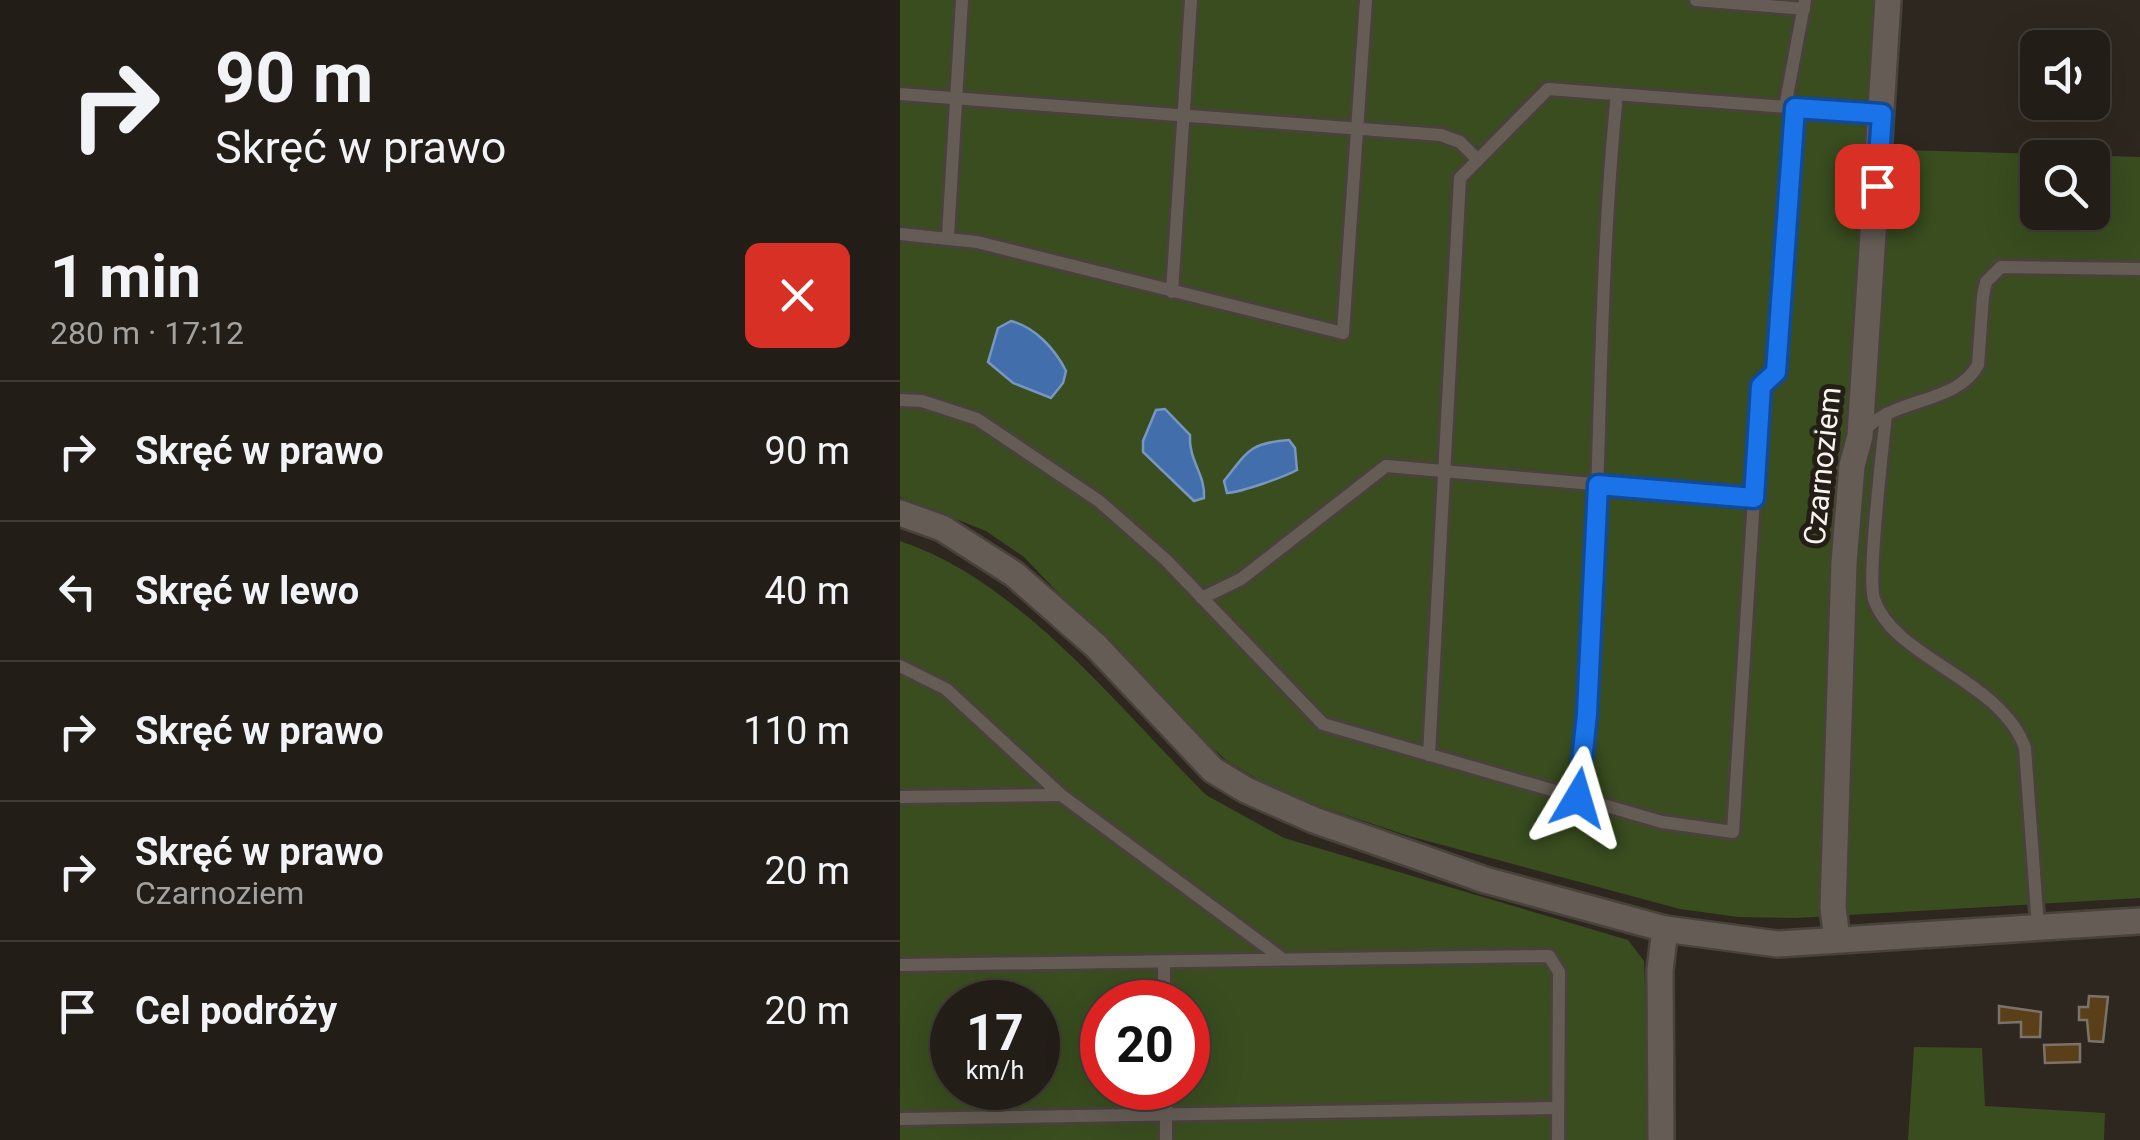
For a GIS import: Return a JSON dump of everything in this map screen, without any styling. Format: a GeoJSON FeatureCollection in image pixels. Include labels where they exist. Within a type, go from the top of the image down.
{"type":"FeatureCollection","features":[{"type":"Feature","properties":{"kind":"street","name":"Czarnoziem"},"geometry":{"type":"LineString","coordinates":[[1837,939],[1833,908],[1844,563],[1852,466],[1860,436],[1888,0]]}},
{"type":"Feature","properties":{"kind":"street"},"geometry":{"type":"LineString","coordinates":[[900,513],[942,528],[1014,574],[1096,646],[1213,770],[1246,790],[1486,880],[1666,929],[1776,944],[2140,921]]}},
{"type":"Feature","properties":{"kind":"street"},"geometry":{"type":"LineString","coordinates":[[1661,1140],[1660,970],[1666,929]]}},
{"type":"Feature","properties":{"kind":"lane"},"geometry":{"type":"LineString","coordinates":[[948,236],[962,0]]}},
{"type":"Feature","properties":{"kind":"lane"},"geometry":{"type":"LineString","coordinates":[[1172,292],[1191,0]]}},
{"type":"Feature","properties":{"kind":"lane"},"geometry":{"type":"LineString","coordinates":[[900,234],[948,236],[1342,333],[1366,0]]}},
{"type":"Feature","properties":{"kind":"lane"},"geometry":{"type":"LineString","coordinates":[[900,400],[922,401],[977,419],[1098,501],[1202,598],[1324,724],[1662,822],[1733,832],[1761,386],[1776,372],[1790,107],[1804,4],[1696,0]]}},
{"type":"Feature","properties":{"kind":"lane"},"geometry":{"type":"LineString","coordinates":[[1429,754],[1460,178],[1548,89],[1882,114]]}},
{"type":"Feature","properties":{"kind":"lane"},"geometry":{"type":"LineString","coordinates":[[900,94],[1441,136],[1460,142],[1478,160]]}},
{"type":"Feature","properties":{"kind":"lane"},"geometry":{"type":"LineString","coordinates":[[1578,798],[1587,714],[1605,357],[1604,223],[1617,94]]}},
{"type":"Feature","properties":{"kind":"lane"},"geometry":{"type":"LineString","coordinates":[[1860,436],[1886,414],[1962,384],[1972,376],[1978,365],[1986,282],[2001,266],[2140,269]]}},
{"type":"Feature","properties":{"kind":"lane"},"geometry":{"type":"LineString","coordinates":[[1886,414],[1873,596],[1887,625],[1956,673],[2016,724],[2025,748],[2038,927]]}},
{"type":"Feature","properties":{"kind":"lane"},"geometry":{"type":"LineString","coordinates":[[1202,598],[1241,579],[1386,466],[1754,498]]}},
{"type":"Feature","properties":{"kind":"lane"},"geometry":{"type":"LineString","coordinates":[[900,666],[946,689],[1061,794],[1280,957]]}},
{"type":"Feature","properties":{"kind":"lane"},"geometry":{"type":"LineString","coordinates":[[900,797],[1061,794]]}},
{"type":"Feature","properties":{"kind":"lane"},"geometry":{"type":"LineString","coordinates":[[900,965],[1549,956],[1559,972],[1558,1140]]}},
{"type":"Feature","properties":{"kind":"lane"},"geometry":{"type":"LineString","coordinates":[[1164,962],[1164,980]]}},
{"type":"Feature","properties":{"kind":"lane"},"geometry":{"type":"LineString","coordinates":[[900,1119],[1558,1108]]}},
{"type":"Feature","properties":{"kind":"lane"},"geometry":{"type":"LineString","coordinates":[[1166,1110],[1166,1140]]}},
{"type":"Feature","properties":{"kind":"green space"},"geometry":{"type":"Polygon","coordinates":[[[900,0],[1879,0],[1871,149],[2020,153],[2020,230],[2110,230],[2110,156],[2140,157],[2140,898],[1797,918],[1738,917],[1680,909],[1409,836],[1283,794],[1227,761],[1161,701],[1024,557],[986,531],[900,497],[900,0]]]}},
{"type":"Feature","properties":{"kind":"green space"},"geometry":{"type":"Polygon","coordinates":[[[900,541],[944,560],[1026,615],[1102,686],[1206,795],[1284,838],[1628,940],[1644,961],[1651,1140],[900,1140],[900,541]]]}},
{"type":"Feature","properties":{"kind":"green space"},"geometry":{"type":"Polygon","coordinates":[[[1914,1047],[1982,1048],[1985,1106],[2105,1113],[2104,1140],[1908,1140],[1914,1047]]]}},
{"type":"Feature","properties":{"kind":"water"},"geometry":{"type":"Polygon","coordinates":[[[1011,321],[1043,340],[1066,371],[1063,383],[1051,398],[1013,383],[988,362],[998,328],[1011,321]]]}},
{"type":"Feature","properties":{"kind":"water"},"geometry":{"type":"Polygon","coordinates":[[[1165,409],[1190,435],[1204,498],[1194,501],[1143,452],[1143,441],[1156,410],[1165,409]]]}},
{"type":"Feature","properties":{"kind":"water"},"geometry":{"type":"Polygon","coordinates":[[[1289,440],[1295,448],[1297,470],[1227,493],[1224,481],[1250,450],[1265,443],[1289,440]]]}},
{"type":"Feature","properties":{"kind":"building"},"geometry":{"type":"Polygon","coordinates":[[[2089,996],[2108,997],[2103,1042],[2089,1041],[2087,1020],[2079,1020],[2079,1007],[2088,1007],[2089,996]]]}},
{"type":"Feature","properties":{"kind":"building"},"geometry":{"type":"Polygon","coordinates":[[[1999,1006],[2041,1012],[2040,1037],[2021,1037],[2021,1022],[1999,1023],[1999,1006]]]}},
{"type":"Feature","properties":{"kind":"building"},"geometry":{"type":"Polygon","coordinates":[[[2080,1044],[2080,1062],[2045,1063],[2044,1045],[2080,1044]]]}},
{"type":"Feature","properties":{"kind":"route"},"geometry":{"type":"LineString","coordinates":[[1578,798],[1587,714],[1598,485],[1754,498],[1761,386],[1776,372],[1795,108],[1882,114],[1877,186]]}}]}
